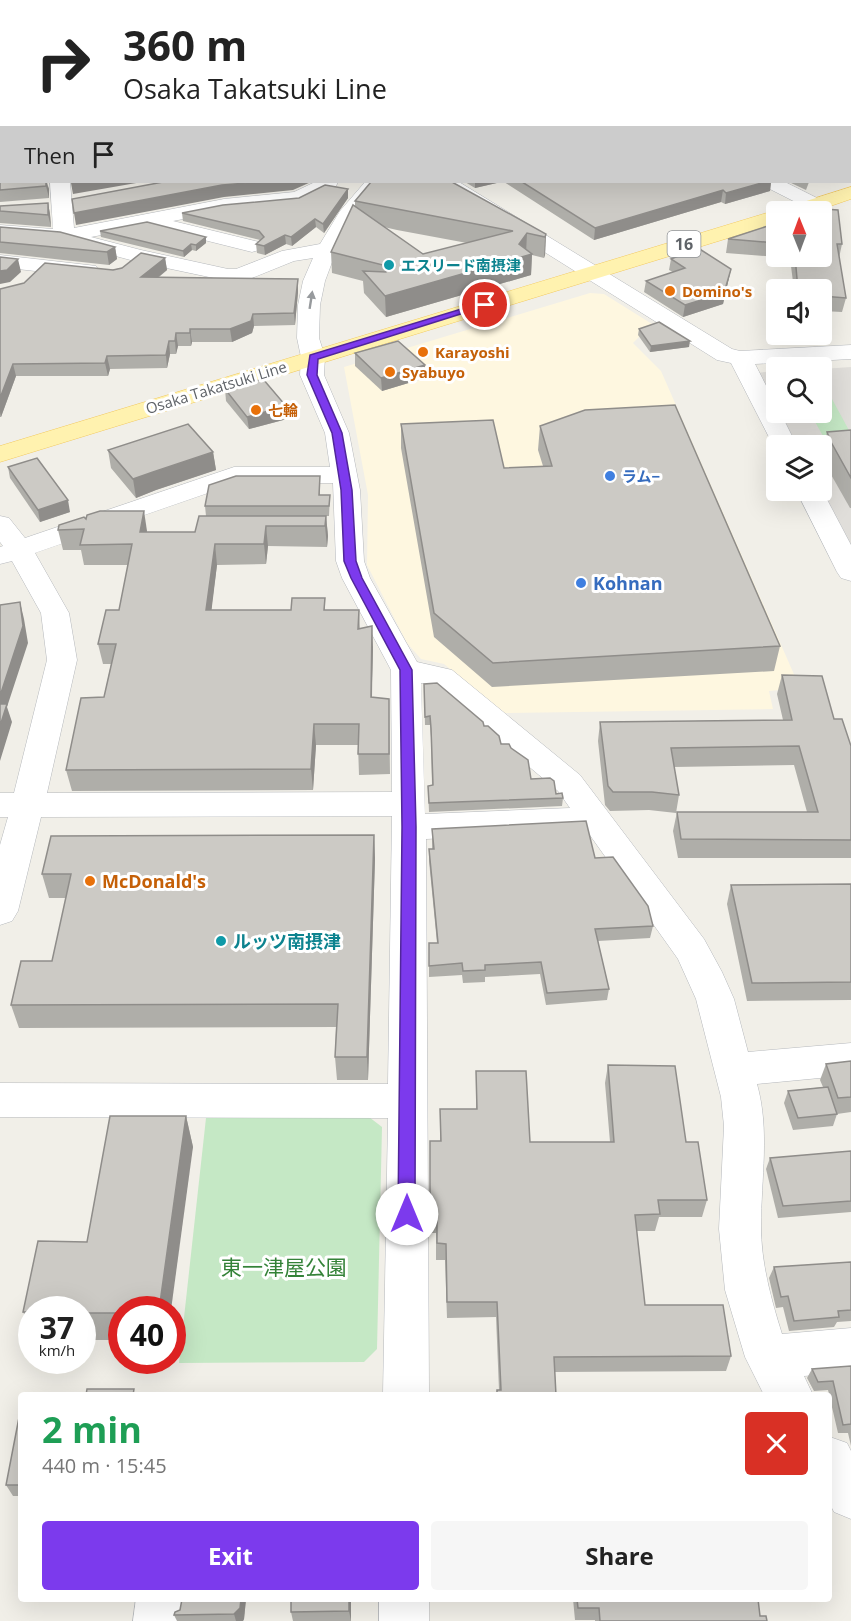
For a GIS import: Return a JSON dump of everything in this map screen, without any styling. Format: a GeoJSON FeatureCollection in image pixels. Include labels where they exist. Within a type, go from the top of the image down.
{"type":"FeatureCollection","features":[{"type":"Feature","properties":{"kind":"main road"},"geometry":{"type":"LineString","coordinates":[[824,201],[851,193]]}},
{"type":"Feature","properties":{"kind":"main road","name":"Osaka Takatsuki Line"},"geometry":{"type":"LineString","coordinates":[[0,454],[766,219]]}},
{"type":"Feature","properties":{"kind":"street"},"geometry":{"type":"LineString","coordinates":[[60,183],[50,206],[64,236]]}},
{"type":"Feature","properties":{"kind":"street"},"geometry":{"type":"LineString","coordinates":[[64,236],[143,220],[208,203],[299,198],[327,183]]}},
{"type":"Feature","properties":{"kind":"street"},"geometry":{"type":"LineString","coordinates":[[374,183],[347,215],[327,249],[314,281],[309,305],[308,338],[314,357],[312,375],[337,433],[344,475],[337,526],[356,578],[406,670],[409,816],[406,1392]]}},
{"type":"Feature","properties":{"kind":"street"},"geometry":{"type":"LineString","coordinates":[[448,183],[725,356],[740,358],[851,352]]}},
{"type":"Feature","properties":{"kind":"street"},"geometry":{"type":"LineString","coordinates":[[780,184],[809,201]]}},
{"type":"Feature","properties":{"kind":"street"},"geometry":{"type":"LineString","coordinates":[[50,206],[82,201]]}},
{"type":"Feature","properties":{"kind":"street"},"geometry":{"type":"LineString","coordinates":[[208,203],[286,219]]}},
{"type":"Feature","properties":{"kind":"street"},"geometry":{"type":"LineString","coordinates":[[143,220],[252,246]]}},
{"type":"Feature","properties":{"kind":"street"},"geometry":{"type":"LineString","coordinates":[[0,231],[64,236],[138,256],[228,275],[239,274],[289,255],[327,249]]}},
{"type":"Feature","properties":{"kind":"street"},"geometry":{"type":"LineString","coordinates":[[0,261],[110,273],[138,256]]}},
{"type":"Feature","properties":{"kind":"street"},"geometry":{"type":"LineString","coordinates":[[24,285],[42,266]]}},
{"type":"Feature","properties":{"kind":"street"},"geometry":{"type":"LineString","coordinates":[[740,358],[780,435]]}},
{"type":"Feature","properties":{"kind":"street"},"geometry":{"type":"LineString","coordinates":[[10,553],[234,475],[344,475]]}},
{"type":"Feature","properties":{"kind":"street"},"geometry":{"type":"LineString","coordinates":[[815,501],[851,572]]}},
{"type":"Feature","properties":{"kind":"street"},"geometry":{"type":"LineString","coordinates":[[0,524],[10,553],[55,613],[62,660],[49,720],[13,805],[0,911]]}},
{"type":"Feature","properties":{"kind":"street"},"geometry":{"type":"LineString","coordinates":[[406,670],[441,677],[460,690],[569,783],[691,948],[715,999],[741,1096],[744,1126],[741,1155],[740,1229],[742,1260],[750,1307],[768,1357],[788,1392]]}},
{"type":"Feature","properties":{"kind":"street"},"geometry":{"type":"LineString","coordinates":[[13,805],[594,819]]}},
{"type":"Feature","properties":{"kind":"street"},"geometry":{"type":"LineString","coordinates":[[735,1070],[851,1059]]}},
{"type":"Feature","properties":{"kind":"street"},"geometry":{"type":"LineString","coordinates":[[0,1100],[407,1101]]}},
{"type":"Feature","properties":{"kind":"street"},"geometry":{"type":"LineString","coordinates":[[768,1357],[851,1350]]}},
{"type":"Feature","properties":{"kind":"street"},"geometry":{"type":"LineString","coordinates":[[832,1463],[851,1495]]}},
{"type":"Feature","properties":{"kind":"street"},"geometry":{"type":"LineString","coordinates":[[158,1621],[161,1602]]}},
{"type":"Feature","properties":{"kind":"street"},"geometry":{"type":"LineString","coordinates":[[404,1602],[404,1621]]}},
{"type":"Feature","properties":{"kind":"shaded area"},"geometry":{"type":"Polygon","coordinates":[[[590,293],[604,294],[652,324],[633,343],[661,371],[800,688],[769,691],[773,709],[504,713],[444,664],[421,659],[407,643],[367,565],[368,495],[344,367],[590,293]]]}},
{"type":"Feature","properties":{"kind":"shaded area"},"geometry":{"type":"Polygon","coordinates":[[[851,367],[851,564],[826,501],[832,501],[832,435],[786,435],[780,423],[832,423],[832,368],[851,367]]]}},
{"type":"Feature","properties":{"kind":"shaded area"},"geometry":{"type":"Polygon","coordinates":[[[766,372],[766,396],[754,373],[766,372]]]}},
{"type":"Feature","properties":{"kind":"green space"},"geometry":{"type":"Polygon","coordinates":[[[832,399],[851,434],[822,435],[816,423],[832,423],[832,399]]]}},
{"type":"Feature","properties":{"kind":"green space","name":"東一津屋公園"},"geometry":{"type":"Polygon","coordinates":[[[369,1117],[382,1127],[377,1349],[364,1362],[186,1363],[186,1299],[206,1118],[369,1117]]]}},
{"type":"Feature","properties":{"kind":"building"},"geometry":{"type":"Polygon","coordinates":[[[0,183],[46,183],[46,186],[0,190],[0,183]]]}},
{"type":"Feature","properties":{"kind":"building"},"geometry":{"type":"Polygon","coordinates":[[[158,183],[246,183],[222,185],[74,213],[72,199],[158,183]]]}},
{"type":"Feature","properties":{"kind":"building"},"geometry":{"type":"Polygon","coordinates":[[[370,183],[454,183],[546,234],[545,237],[527,233],[519,244],[532,254],[385,296],[363,271],[386,272],[387,266],[331,252],[353,205],[423,254],[513,231],[355,201],[370,183]]]}},
{"type":"Feature","properties":{"kind":"building"},"geometry":{"type":"Polygon","coordinates":[[[524,183],[761,183],[726,193],[723,190],[595,228],[524,183]]]}},
{"type":"Feature","properties":{"kind":"building"},"geometry":{"type":"Polygon","coordinates":[[[325,185],[348,189],[323,224],[315,219],[291,237],[285,235],[264,246],[256,244],[264,237],[259,231],[182,213],[223,205],[299,198],[325,185]]]}},
{"type":"Feature","properties":{"kind":"building"},"geometry":{"type":"Polygon","coordinates":[[[48,203],[48,215],[0,211],[0,206],[48,203]]]}},
{"type":"Feature","properties":{"kind":"building"},"geometry":{"type":"Polygon","coordinates":[[[832,210],[838,210],[842,244],[837,244],[846,298],[832,297],[832,279],[797,279],[796,267],[832,267],[832,210]]]}},
{"type":"Feature","properties":{"kind":"building"},"geometry":{"type":"Polygon","coordinates":[[[147,222],[206,237],[196,245],[191,244],[183,251],[100,231],[147,222]]]}},
{"type":"Feature","properties":{"kind":"building"},"geometry":{"type":"Polygon","coordinates":[[[0,227],[60,232],[115,247],[107,252],[0,242],[0,227]]]}},
{"type":"Feature","properties":{"kind":"building"},"geometry":{"type":"Polygon","coordinates":[[[766,227],[766,242],[728,239],[766,227]]]}},
{"type":"Feature","properties":{"kind":"building"},"geometry":{"type":"Polygon","coordinates":[[[698,248],[731,269],[724,293],[685,305],[646,281],[685,268],[671,259],[698,248]]]}},
{"type":"Feature","properties":{"kind":"building"},"geometry":{"type":"Polygon","coordinates":[[[141,253],[165,258],[141,277],[298,279],[294,313],[253,314],[251,321],[230,329],[190,329],[190,333],[176,333],[175,341],[169,341],[166,355],[107,356],[105,363],[13,364],[0,398],[0,289],[24,283],[45,263],[113,270],[122,268],[141,253]]]}},
{"type":"Feature","properties":{"kind":"building"},"geometry":{"type":"Polygon","coordinates":[[[0,257],[18,259],[7,270],[0,271],[0,257]]]}},
{"type":"Feature","properties":{"kind":"building"},"geometry":{"type":"Polygon","coordinates":[[[659,322],[690,341],[651,346],[639,329],[659,322]]]}},
{"type":"Feature","properties":{"kind":"building"},"geometry":{"type":"Polygon","coordinates":[[[398,341],[425,365],[381,378],[355,353],[398,341]]]}},
{"type":"Feature","properties":{"kind":"building"},"geometry":{"type":"Polygon","coordinates":[[[263,379],[286,406],[247,417],[225,389],[263,379]]]}},
{"type":"Feature","properties":{"kind":"building"},"geometry":{"type":"Polygon","coordinates":[[[675,405],[780,646],[493,663],[434,613],[401,424],[493,420],[504,468],[552,466],[540,426],[585,410],[675,405]]]}},
{"type":"Feature","properties":{"kind":"building"},"geometry":{"type":"Polygon","coordinates":[[[188,424],[213,452],[133,479],[108,450],[188,424]]]}},
{"type":"Feature","properties":{"kind":"building"},"geometry":{"type":"Polygon","coordinates":[[[851,430],[851,478],[832,444],[832,435],[828,435],[827,432],[851,430]]]}},
{"type":"Feature","properties":{"kind":"building"},"geometry":{"type":"Polygon","coordinates":[[[37,458],[68,500],[38,510],[8,467],[37,458]]]}},
{"type":"Feature","properties":{"kind":"building"},"geometry":{"type":"Polygon","coordinates":[[[236,476],[320,476],[319,495],[330,495],[329,506],[205,506],[209,485],[236,476]]]}},
{"type":"Feature","properties":{"kind":"building"},"geometry":{"type":"Polygon","coordinates":[[[100,511],[144,511],[140,532],[195,532],[199,516],[326,516],[325,526],[266,526],[264,544],[215,544],[206,610],[291,610],[292,598],[325,598],[324,610],[359,610],[358,629],[372,626],[371,697],[389,699],[389,754],[358,754],[359,724],[314,724],[311,769],[66,770],[81,698],[104,697],[116,644],[98,644],[106,610],[119,610],[132,544],[80,545],[84,529],[58,530],[59,525],[84,517],[86,519],[87,515],[100,511]]]}},
{"type":"Feature","properties":{"kind":"building"},"geometry":{"type":"Polygon","coordinates":[[[20,602],[23,626],[0,696],[0,605],[20,602]]]}},
{"type":"Feature","properties":{"kind":"building"},"geometry":{"type":"Polygon","coordinates":[[[782,675],[822,676],[834,719],[842,719],[851,746],[851,840],[681,839],[677,812],[818,812],[799,746],[671,748],[679,795],[613,792],[608,786],[600,722],[792,720],[782,675]]]}},
{"type":"Feature","properties":{"kind":"building"},"geometry":{"type":"Polygon","coordinates":[[[437,683],[483,722],[484,726],[488,726],[499,736],[501,744],[509,744],[528,760],[531,779],[550,778],[554,781],[556,794],[562,793],[563,798],[429,803],[428,786],[433,785],[431,728],[430,716],[425,717],[424,684],[437,683]]]}},
{"type":"Feature","properties":{"kind":"building"},"geometry":{"type":"Polygon","coordinates":[[[0,704],[7,704],[0,726],[0,704]]]}},
{"type":"Feature","properties":{"kind":"building"},"geometry":{"type":"Polygon","coordinates":[[[586,821],[595,858],[613,857],[648,906],[653,926],[595,929],[609,989],[547,993],[541,962],[485,965],[485,970],[463,971],[462,963],[429,966],[429,943],[438,943],[429,849],[434,849],[432,829],[586,821]]]}},
{"type":"Feature","properties":{"kind":"building","name":"ルッツ南摂津"},"geometry":{"type":"Polygon","coordinates":[[[374,835],[367,1057],[335,1057],[338,1004],[11,1005],[21,961],[52,961],[71,874],[42,874],[51,836],[374,835]]]}},
{"type":"Feature","properties":{"kind":"building"},"geometry":{"type":"Polygon","coordinates":[[[851,884],[851,982],[752,983],[731,885],[851,884]]]}},
{"type":"Feature","properties":{"kind":"building"},"geometry":{"type":"Polygon","coordinates":[[[851,1061],[851,1097],[838,1098],[826,1064],[851,1061]]]}},
{"type":"Feature","properties":{"kind":"building"},"geometry":{"type":"Polygon","coordinates":[[[608,1065],[675,1066],[686,1142],[698,1142],[707,1200],[658,1200],[660,1214],[635,1215],[645,1305],[723,1305],[731,1356],[554,1357],[556,1392],[497,1392],[501,1390],[497,1302],[447,1302],[446,1244],[437,1243],[437,1216],[430,1216],[430,1141],[441,1141],[440,1109],[477,1109],[476,1071],[526,1071],[530,1142],[614,1142],[608,1065]]]}},
{"type":"Feature","properties":{"kind":"building"},"geometry":{"type":"Polygon","coordinates":[[[828,1087],[837,1114],[798,1118],[788,1091],[828,1087]]]}},
{"type":"Feature","properties":{"kind":"building"},"geometry":{"type":"Polygon","coordinates":[[[110,1116],[186,1116],[161,1296],[108,1296],[108,1313],[96,1313],[96,1296],[26,1296],[38,1241],[87,1242],[110,1116]]]}},
{"type":"Feature","properties":{"kind":"building"},"geometry":{"type":"Polygon","coordinates":[[[851,1151],[851,1201],[783,1206],[770,1158],[851,1151]]]}},
{"type":"Feature","properties":{"kind":"building"},"geometry":{"type":"Polygon","coordinates":[[[851,1262],[851,1310],[838,1311],[839,1317],[794,1321],[788,1296],[781,1297],[774,1267],[851,1262]]]}},
{"type":"Feature","properties":{"kind":"building"},"geometry":{"type":"Polygon","coordinates":[[[851,1366],[851,1424],[843,1425],[833,1381],[818,1382],[812,1369],[851,1366]]]}},
{"type":"Feature","properties":{"kind":"building"},"geometry":{"type":"Polygon","coordinates":[[[87,1389],[134,1389],[134,1392],[86,1392],[87,1389]]]}},
{"type":"Feature","properties":{"kind":"building"},"geometry":{"type":"Polygon","coordinates":[[[18,1423],[18,1485],[6,1485],[18,1423]]]}},
{"type":"Feature","properties":{"kind":"building"},"geometry":{"type":"Polygon","coordinates":[[[181,1602],[241,1602],[240,1608],[234,1614],[174,1615],[180,1610],[181,1602]]]}},
{"type":"Feature","properties":{"kind":"building"},"geometry":{"type":"Polygon","coordinates":[[[291,1602],[349,1602],[349,1611],[291,1612],[291,1602]]]}},
{"type":"Feature","properties":{"kind":"building"},"geometry":{"type":"Polygon","coordinates":[[[577,1602],[758,1602],[760,1616],[766,1616],[767,1621],[600,1621],[599,1608],[578,1608],[577,1602]]]}},
{"type":"Feature","properties":{"kind":"place","name":"エスリード南摂津"},"geometry":{"type":"Point","coordinates":[389,265]}},
{"type":"Feature","properties":{"kind":"place","name":"Domino's"},"geometry":{"type":"Point","coordinates":[670,291]}},
{"type":"Feature","properties":{"kind":"place","name":"Karayoshi"},"geometry":{"type":"Point","coordinates":[423,352]}},
{"type":"Feature","properties":{"kind":"place","name":"Syabuyo"},"geometry":{"type":"Point","coordinates":[390,372]}},
{"type":"Feature","properties":{"kind":"place","name":"七輪"},"geometry":{"type":"Point","coordinates":[256,410]}},
{"type":"Feature","properties":{"kind":"place","name":"ラム−"},"geometry":{"type":"Point","coordinates":[610,476]}},
{"type":"Feature","properties":{"kind":"place","name":"Kohnan"},"geometry":{"type":"Point","coordinates":[581,583]}},
{"type":"Feature","properties":{"kind":"place","name":"McDonald's"},"geometry":{"type":"Point","coordinates":[90,881]}},
{"type":"Feature","properties":{"kind":"place","name":"ルッツ南摂津"},"geometry":{"type":"Point","coordinates":[221,941]}},
{"type":"Feature","properties":{"kind":"route"},"geometry":{"type":"LineString","coordinates":[[407,1214],[409,827],[406,670],[356,578],[350,561],[347,490],[337,433],[312,375],[314,357],[485,305]]}}]}
